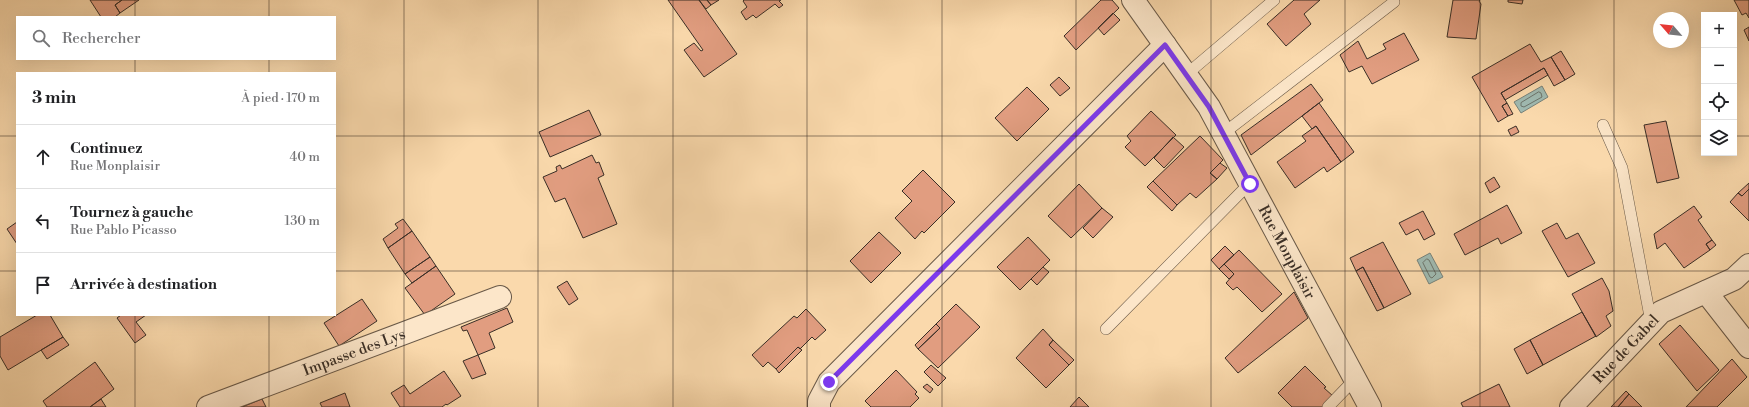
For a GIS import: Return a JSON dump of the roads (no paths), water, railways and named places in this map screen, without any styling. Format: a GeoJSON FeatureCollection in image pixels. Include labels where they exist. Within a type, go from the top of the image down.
{"type":"FeatureCollection","features":[{"type":"Feature","properties":{"kind":"street","name":"Rue Monplaisir"},"geometry":{"type":"LineString","coordinates":[[1133,0],[1209,107],[1370,407]]}},
{"type":"Feature","properties":{"kind":"street"},"geometry":{"type":"LineString","coordinates":[[819,407],[819,401],[829,382],[1165,45]]}},
{"type":"Feature","properties":{"kind":"street","name":"Rue de Gabel"},"geometry":{"type":"LineString","coordinates":[[1571,407],[1661,312],[1734,279],[1749,265]]}},
{"type":"Feature","properties":{"kind":"street"},"geometry":{"type":"LineString","coordinates":[[1706,292],[1749,347]]}},
{"type":"Feature","properties":{"kind":"street","name":"Impasse des Lys"},"geometry":{"type":"LineString","coordinates":[[208,407],[500,297]]}},
{"type":"Feature","properties":{"kind":"lane"},"geometry":{"type":"LineString","coordinates":[[1187,74],[1274,0]]}},
{"type":"Feature","properties":{"kind":"lane"},"geometry":{"type":"LineString","coordinates":[[1224,133],[1394,2]]}},
{"type":"Feature","properties":{"kind":"lane"},"geometry":{"type":"LineString","coordinates":[[1603,125],[1622,168],[1651,322]]}},
{"type":"Feature","properties":{"kind":"lane"},"geometry":{"type":"LineString","coordinates":[[1106,329],[1250,184]]}},
{"type":"Feature","properties":{"kind":"lane"},"geometry":{"type":"LineString","coordinates":[[1328,407],[1355,379]]}},
{"type":"Feature","properties":{"kind":"water"},"geometry":{"type":"Polygon","coordinates":[[[1542,86],[1548,97],[1521,113],[1514,102],[1542,86]]]}},
{"type":"Feature","properties":{"kind":"water"},"geometry":{"type":"Polygon","coordinates":[[[1430,253],[1443,277],[1429,284],[1417,260],[1430,253]]]}}]}
